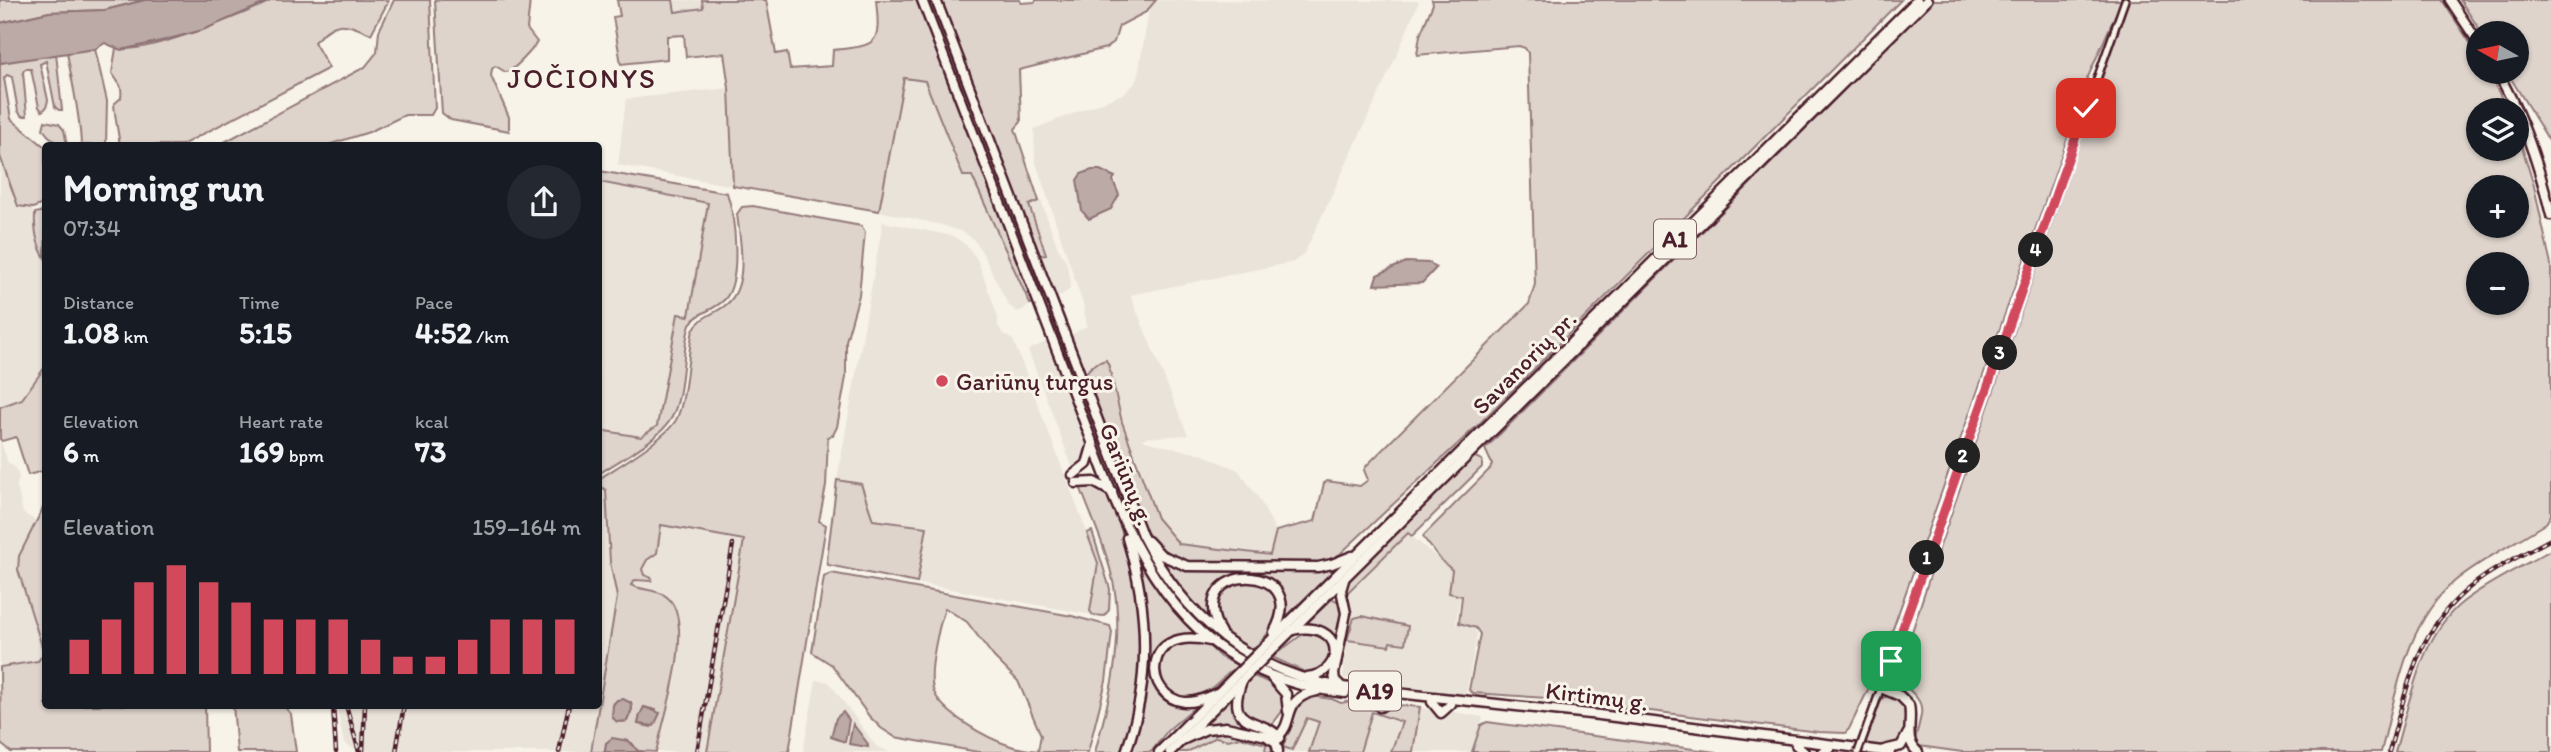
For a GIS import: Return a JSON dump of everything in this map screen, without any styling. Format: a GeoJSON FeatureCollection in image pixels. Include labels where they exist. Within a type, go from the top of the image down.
{"type":"FeatureCollection","features":[{"type":"Feature","properties":{"kind":"highway","name":"Gariūnų g."},"geometry":{"type":"LineString","coordinates":[[922,0],[1113,495],[1131,538],[1157,582],[1178,609],[1211,641],[1243,663],[1266,674],[1321,690],[1355,694]]}},
{"type":"Feature","properties":{"kind":"highway","name":"Gariūnų g."},"geometry":{"type":"LineString","coordinates":[[936,0],[1037,255],[1124,492],[1155,562],[1195,613],[1225,639],[1255,659],[1300,678]]}},
{"type":"Feature","properties":{"kind":"highway","name":"Savanorių pr."},"geometry":{"type":"LineString","coordinates":[[1170,752],[1358,553],[1917,0]]}},
{"type":"Feature","properties":{"kind":"highway","name":"Savanorių pr."},"geometry":{"type":"LineString","coordinates":[[1268,646],[1292,630],[1322,601],[1927,0]]}},
{"type":"Feature","properties":{"kind":"highway"},"geometry":{"type":"LineString","coordinates":[[2450,0],[2466,24]]}},
{"type":"Feature","properties":{"kind":"highway"},"geometry":{"type":"LineString","coordinates":[[2504,84],[2532,147],[2551,215]]}},
{"type":"Feature","properties":{"kind":"highway"},"geometry":{"type":"LineString","coordinates":[[1043,312],[1054,306]]}},
{"type":"Feature","properties":{"kind":"highway"},"geometry":{"type":"LineString","coordinates":[[1084,369],[1084,386]]}},
{"type":"Feature","properties":{"kind":"highway"},"geometry":{"type":"LineString","coordinates":[[1093,443],[1087,464],[1075,479],[1094,482],[1113,495],[1136,572],[1144,631],[1142,685],[1126,752]]}},
{"type":"Feature","properties":{"kind":"highway"},"geometry":{"type":"LineString","coordinates":[[1142,535],[1161,555],[1187,566],[1318,567],[1339,562],[1358,553]]}},
{"type":"Feature","properties":{"kind":"highway"},"geometry":{"type":"LineString","coordinates":[[1225,639],[1215,620],[1217,594],[1231,580],[1252,576],[1268,582],[1280,601],[1280,619],[1268,646]]}},
{"type":"Feature","properties":{"kind":"highway"},"geometry":{"type":"LineString","coordinates":[[1342,687],[1335,680],[1334,674],[1346,613],[1341,590],[1345,577]]}},
{"type":"Feature","properties":{"kind":"highway"},"geometry":{"type":"LineString","coordinates":[[1322,601],[1335,597],[1343,601]]}},
{"type":"Feature","properties":{"kind":"highway"},"geometry":{"type":"LineString","coordinates":[[1292,630],[1307,627],[1321,629],[1334,645]]}},
{"type":"Feature","properties":{"kind":"highway"},"geometry":{"type":"LineString","coordinates":[[1300,678],[1317,676],[1327,670],[1333,660],[1334,645],[1343,628]]}},
{"type":"Feature","properties":{"kind":"highway"},"geometry":{"type":"LineString","coordinates":[[1211,641],[1189,637],[1173,640],[1158,656],[1156,673],[1163,690],[1177,700],[1194,701],[1217,694]]}},
{"type":"Feature","properties":{"kind":"highway"},"geometry":{"type":"LineString","coordinates":[[1266,674],[1284,690],[1288,698],[1287,714],[1276,742],[1278,751]]}},
{"type":"Feature","properties":{"kind":"highway"},"geometry":{"type":"LineString","coordinates":[[1239,676],[1239,709],[1249,722],[1266,728],[1278,737]]}},
{"type":"Feature","properties":{"kind":"highway","name":"Savanorių pr."},"geometry":{"type":"LineString","coordinates":[[1159,752],[1217,694],[1239,676]]}},
{"type":"Feature","properties":{"kind":"highway","name":"Kirtimų g."},"geometry":{"type":"LineString","coordinates":[[1300,678],[1342,687],[1886,751]]}},
{"type":"Feature","properties":{"kind":"highway"},"geometry":{"type":"LineString","coordinates":[[1881,688],[1907,701],[1910,709],[1910,744],[1918,752]]}},
{"type":"Feature","properties":{"kind":"highway"},"geometry":{"type":"LineString","coordinates":[[1266,728],[1280,723],[1299,697],[1321,690]]}},
{"type":"Feature","properties":{"kind":"highway","name":"Kirtimų g."},"geometry":{"type":"LineString","coordinates":[[1355,694],[1851,752]]}},
{"type":"Feature","properties":{"kind":"highway"},"geometry":{"type":"LineString","coordinates":[[1180,741],[1206,729],[1226,727],[1278,737]]}},
{"type":"Feature","properties":{"kind":"highway"},"geometry":{"type":"LineString","coordinates":[[1886,751],[1901,746],[1909,729]]}},
{"type":"Feature","properties":{"kind":"highway"},"geometry":{"type":"LineString","coordinates":[[1796,745],[1804,752]]}},
{"type":"Feature","properties":{"kind":"main road"},"geometry":{"type":"LineString","coordinates":[[1858,752],[2125,0]]}},
{"type":"Feature","properties":{"kind":"shaded area"},"geometry":{"type":"Polygon","coordinates":[[[0,0],[145,0],[105,10],[49,12],[0,23],[0,0]]]}},
{"type":"Feature","properties":{"kind":"shaded area"},"geometry":{"type":"Polygon","coordinates":[[[145,0],[272,0],[203,30],[161,41],[121,50],[105,43],[95,49],[0,63],[0,23],[49,12],[105,10],[145,0]]]}},
{"type":"Feature","properties":{"kind":"shaded area"},"geometry":{"type":"Polygon","coordinates":[[[272,0],[389,0],[371,34],[340,25],[329,29],[314,42],[329,68],[188,142],[120,142],[114,104],[121,98],[121,90],[112,73],[116,48],[147,46],[240,15],[272,0]]]}},
{"type":"Feature","properties":{"kind":"shaded area"},"geometry":{"type":"Polygon","coordinates":[[[394,0],[430,0],[435,108],[431,115],[405,115],[369,132],[337,142],[225,142],[365,67],[377,52],[379,31],[394,0]]]}},
{"type":"Feature","properties":{"kind":"shaded area"},"geometry":{"type":"Polygon","coordinates":[[[435,0],[530,0],[527,29],[537,42],[509,71],[495,66],[492,69],[491,76],[509,117],[509,131],[451,120],[442,113],[435,0]]]}},
{"type":"Feature","properties":{"kind":"shaded area"},"geometry":{"type":"Polygon","coordinates":[[[617,0],[673,0],[675,12],[703,8],[702,0],[766,0],[776,54],[787,52],[790,69],[832,66],[833,50],[859,47],[873,40],[878,27],[876,0],[918,0],[1034,303],[1030,304],[972,176],[963,176],[925,81],[904,78],[879,211],[733,186],[729,88],[724,53],[686,57],[684,35],[667,36],[667,59],[621,64],[613,17],[620,16],[617,0]]]}},
{"type":"Feature","properties":{"kind":"shaded area"},"geometry":{"type":"Polygon","coordinates":[[[673,0],[702,0],[703,8],[675,12],[673,0]]]}},
{"type":"Feature","properties":{"kind":"shaded area"},"geometry":{"type":"Polygon","coordinates":[[[926,0],[931,0],[1044,292],[1042,295],[926,0]]]}},
{"type":"Feature","properties":{"kind":"shaded area"},"geometry":{"type":"Polygon","coordinates":[[[940,0],[1020,0],[1021,3],[1036,0],[1156,0],[1146,12],[1119,26],[1114,42],[1106,48],[1019,70],[1021,122],[1015,129],[1039,201],[1029,205],[1046,254],[1038,253],[940,0]]]}},
{"type":"Feature","properties":{"kind":"shaded area"},"geometry":{"type":"Polygon","coordinates":[[[1156,0],[1419,1],[1396,57],[1305,252],[1294,262],[1130,295],[1188,435],[1143,438],[1145,441],[1203,455],[1238,470],[1258,497],[1276,531],[1270,555],[1179,544],[1157,518],[1122,422],[1105,360],[1094,364],[1085,379],[1069,336],[1087,326],[1083,304],[1035,160],[1034,129],[1125,93],[1134,84],[1138,76],[1149,10],[1156,0]],[[1091,170],[1077,181],[1078,194],[1118,188],[1115,178],[1100,170],[1091,170]]]}},
{"type":"Feature","properties":{"kind":"shaded area"},"geometry":{"type":"Polygon","coordinates":[[[1432,0],[1901,0],[1480,423],[1340,554],[1316,563],[1192,563],[1174,557],[1158,547],[1149,536],[1128,494],[1085,379],[1092,366],[1106,360],[1109,366],[1122,422],[1157,518],[1179,544],[1270,555],[1276,531],[1315,521],[1324,483],[1327,481],[1360,486],[1368,480],[1364,470],[1367,465],[1529,304],[1535,284],[1528,53],[1525,48],[1519,46],[1417,55],[1420,35],[1433,4],[1432,0]]]}},
{"type":"Feature","properties":{"kind":"shaded area"},"geometry":{"type":"Polygon","coordinates":[[[1934,0],[2122,0],[2083,88],[2076,115],[1880,665],[1849,729],[1845,733],[1818,732],[1547,698],[1473,693],[1469,690],[1480,634],[1476,628],[1459,623],[1462,596],[1449,593],[1452,570],[1441,560],[1424,535],[1490,469],[1492,464],[1485,449],[1934,0]]]}},
{"type":"Feature","properties":{"kind":"shaded area"},"geometry":{"type":"Polygon","coordinates":[[[2129,0],[2442,0],[2466,37],[2466,84],[2494,84],[2502,98],[2466,98],[2466,161],[2526,161],[2551,265],[2551,515],[2546,523],[2465,573],[2438,598],[2425,617],[2405,660],[2381,752],[1962,752],[1919,746],[1915,740],[1921,706],[1915,695],[1899,680],[1933,566],[2129,0]]]}},
{"type":"Feature","properties":{"kind":"shaded area"},"geometry":{"type":"Polygon","coordinates":[[[2460,0],[2551,0],[2551,144],[2529,108],[2529,98],[2523,98],[2514,84],[2529,84],[2529,21],[2474,21],[2460,0]]]}},
{"type":"Feature","properties":{"kind":"shaded area"},"geometry":{"type":"Polygon","coordinates":[[[95,49],[107,101],[106,142],[81,142],[67,52],[95,49]]]}},
{"type":"Feature","properties":{"kind":"shaded area"},"geometry":{"type":"Polygon","coordinates":[[[56,53],[62,110],[55,107],[46,61],[40,64],[48,100],[42,111],[31,69],[25,69],[23,72],[27,116],[22,116],[18,111],[12,77],[7,75],[4,78],[11,119],[42,145],[42,204],[33,208],[18,206],[0,156],[0,63],[56,53]]]}},
{"type":"Feature","properties":{"kind":"shaded area"},"geometry":{"type":"Polygon","coordinates":[[[904,78],[926,81],[962,176],[972,175],[1030,304],[1026,308],[1018,312],[1008,305],[982,252],[974,240],[963,232],[879,211],[904,78]]]}},
{"type":"Feature","properties":{"kind":"shaded area"},"geometry":{"type":"Polygon","coordinates":[[[729,88],[733,186],[618,165],[626,99],[729,88]]]}},
{"type":"Feature","properties":{"kind":"shaded area"},"geometry":{"type":"Polygon","coordinates":[[[45,121],[59,124],[64,130],[66,142],[57,142],[43,129],[45,121]]]}},
{"type":"Feature","properties":{"kind":"shaded area"},"geometry":{"type":"Polygon","coordinates":[[[0,156],[18,206],[33,208],[34,222],[42,246],[42,371],[22,400],[0,407],[0,156]]]}},
{"type":"Feature","properties":{"kind":"shaded area"},"geometry":{"type":"Polygon","coordinates":[[[1100,170],[1115,177],[1113,180],[1119,195],[1111,209],[1089,219],[1082,211],[1077,180],[1081,174],[1100,170]]]}},
{"type":"Feature","properties":{"kind":"shaded area"},"geometry":{"type":"Polygon","coordinates":[[[602,172],[727,193],[732,217],[735,263],[734,278],[725,299],[690,324],[679,396],[667,425],[649,441],[602,472],[602,430],[641,437],[657,426],[678,314],[689,316],[708,203],[602,183],[602,172]]]}},
{"type":"Feature","properties":{"kind":"shaded area"},"geometry":{"type":"Polygon","coordinates":[[[602,183],[708,202],[689,316],[678,314],[657,426],[642,437],[602,430],[602,183]]]}},
{"type":"Feature","properties":{"kind":"shaded area"},"geometry":{"type":"Polygon","coordinates":[[[1041,201],[1058,248],[1066,261],[1071,281],[1069,290],[1059,297],[1055,294],[1041,255],[1046,254],[1029,205],[1041,201]]]}},
{"type":"Feature","properties":{"kind":"shaded area"},"geometry":{"type":"Polygon","coordinates":[[[753,206],[861,226],[865,232],[859,295],[846,341],[846,377],[837,427],[833,435],[828,437],[826,486],[819,521],[826,525],[789,752],[707,752],[744,540],[661,525],[657,553],[647,560],[642,569],[644,575],[652,578],[651,581],[635,580],[631,585],[667,597],[675,610],[679,628],[675,672],[656,752],[638,751],[632,743],[606,743],[605,752],[591,752],[598,709],[602,709],[602,686],[617,597],[610,562],[606,490],[602,488],[602,477],[662,436],[676,420],[682,401],[693,330],[703,319],[732,299],[741,277],[737,214],[742,207],[753,206]],[[631,702],[614,703],[612,717],[621,722],[627,721],[632,709],[631,702]],[[644,707],[638,724],[651,727],[656,710],[644,707]]]}},
{"type":"Feature","properties":{"kind":"shaded area"},"geometry":{"type":"Polygon","coordinates":[[[42,212],[42,251],[38,242],[35,213],[42,212]]]}},
{"type":"Feature","properties":{"kind":"shaded area","name":"Gariūnų turgus"},"geometry":{"type":"Polygon","coordinates":[[[883,222],[953,236],[966,245],[977,259],[998,317],[998,326],[1003,334],[1013,340],[1099,563],[1106,603],[1098,616],[917,583],[926,527],[873,520],[861,484],[837,480],[883,222]]]}},
{"type":"Feature","properties":{"kind":"shaded area"},"geometry":{"type":"Polygon","coordinates":[[[1406,262],[1430,263],[1436,268],[1422,283],[1374,285],[1377,275],[1406,262]]]}},
{"type":"Feature","properties":{"kind":"shaded area"},"geometry":{"type":"Polygon","coordinates":[[[1049,314],[1135,526],[1154,565],[1170,587],[1208,628],[1309,683],[1281,676],[1226,648],[1195,622],[1168,591],[1146,557],[1111,482],[1057,345],[1049,314]]]}},
{"type":"Feature","properties":{"kind":"shaded area"},"geometry":{"type":"Polygon","coordinates":[[[1046,342],[1089,452],[1086,461],[1076,469],[1072,466],[1028,350],[1046,342]]]}},
{"type":"Feature","properties":{"kind":"shaded area"},"geometry":{"type":"Polygon","coordinates":[[[42,371],[42,471],[28,475],[16,437],[2,441],[0,439],[0,407],[22,399],[42,371]]]}},
{"type":"Feature","properties":{"kind":"shaded area"},"geometry":{"type":"Polygon","coordinates":[[[0,439],[8,463],[15,467],[19,477],[17,486],[23,513],[36,521],[19,556],[18,570],[42,647],[42,656],[38,661],[0,667],[0,439]]]}},
{"type":"Feature","properties":{"kind":"shaded area"},"geometry":{"type":"Polygon","coordinates":[[[1473,456],[1482,460],[1482,467],[1412,536],[1408,533],[1344,596],[1345,584],[1473,456]]]}},
{"type":"Feature","properties":{"kind":"shaded area"},"geometry":{"type":"Polygon","coordinates":[[[837,480],[861,484],[873,520],[927,527],[917,583],[828,565],[837,480]]]}},
{"type":"Feature","properties":{"kind":"shaded area"},"geometry":{"type":"Polygon","coordinates":[[[1085,483],[1103,489],[1112,503],[1130,556],[1141,611],[1141,681],[1124,752],[1095,752],[1114,670],[1117,607],[1108,561],[1081,489],[1085,483]]]}},
{"type":"Feature","properties":{"kind":"shaded area"},"geometry":{"type":"Polygon","coordinates":[[[602,488],[606,490],[610,562],[617,597],[602,686],[602,488]]]}},
{"type":"Feature","properties":{"kind":"shaded area"},"geometry":{"type":"Polygon","coordinates":[[[675,509],[692,512],[690,523],[674,520],[675,509]]]}},
{"type":"Feature","properties":{"kind":"shaded area"},"geometry":{"type":"Polygon","coordinates":[[[42,510],[42,647],[18,570],[19,556],[42,510]]]}},
{"type":"Feature","properties":{"kind":"shaded area"},"geometry":{"type":"Polygon","coordinates":[[[660,525],[744,540],[707,752],[656,752],[676,673],[659,593],[631,585],[633,581],[646,582],[650,577],[644,575],[642,569],[658,548],[660,525]]]}},
{"type":"Feature","properties":{"kind":"shaded area"},"geometry":{"type":"Polygon","coordinates":[[[1092,531],[1110,589],[1109,610],[1104,616],[1093,615],[1090,611],[1098,563],[1087,533],[1092,531]]]}},
{"type":"Feature","properties":{"kind":"shaded area"},"geometry":{"type":"Polygon","coordinates":[[[1408,533],[1452,570],[1449,593],[1460,596],[1456,623],[1474,628],[1477,634],[1466,695],[1343,678],[1347,640],[1388,646],[1389,642],[1405,644],[1408,626],[1362,616],[1354,618],[1348,614],[1344,596],[1408,533]]]}},
{"type":"Feature","properties":{"kind":"shaded area"},"geometry":{"type":"Polygon","coordinates":[[[1130,545],[1153,583],[1197,634],[1175,639],[1158,652],[1158,688],[1196,706],[1168,730],[1151,752],[1128,752],[1147,636],[1144,592],[1130,545]]]}},
{"type":"Feature","properties":{"kind":"shaded area"},"geometry":{"type":"Polygon","coordinates":[[[2549,551],[2551,752],[2395,752],[2419,670],[2437,632],[2449,615],[2484,587],[2549,551]]]}},
{"type":"Feature","properties":{"kind":"shaded area"},"geometry":{"type":"Polygon","coordinates":[[[1157,554],[1176,564],[1340,564],[1286,617],[1283,603],[1265,578],[1248,574],[1235,576],[1225,584],[1217,600],[1213,613],[1215,626],[1175,584],[1157,554]]]}},
{"type":"Feature","properties":{"kind":"shaded area"},"geometry":{"type":"Polygon","coordinates":[[[831,573],[1072,616],[1110,626],[1112,632],[1106,681],[1088,752],[978,752],[895,737],[881,728],[869,716],[832,665],[812,652],[824,577],[831,573]],[[945,608],[932,671],[933,689],[937,698],[955,716],[978,731],[1001,743],[1038,751],[1041,735],[1018,681],[994,657],[967,622],[945,608]]]}},
{"type":"Feature","properties":{"kind":"shaded area"},"geometry":{"type":"Polygon","coordinates":[[[1255,579],[1267,588],[1279,605],[1275,623],[1251,651],[1227,634],[1216,617],[1218,597],[1227,585],[1255,579]]]}},
{"type":"Feature","properties":{"kind":"shaded area"},"geometry":{"type":"Polygon","coordinates":[[[1332,599],[1341,602],[1342,612],[1341,626],[1334,639],[1327,631],[1306,624],[1332,599]]]}},
{"type":"Feature","properties":{"kind":"shaded area"},"geometry":{"type":"Polygon","coordinates":[[[1362,616],[1408,626],[1405,644],[1390,642],[1389,646],[1347,640],[1354,618],[1362,616]]]}},
{"type":"Feature","properties":{"kind":"shaded area"},"geometry":{"type":"Polygon","coordinates":[[[1309,632],[1322,637],[1328,644],[1329,654],[1325,667],[1309,674],[1272,657],[1300,636],[1309,632]]]}},
{"type":"Feature","properties":{"kind":"shaded area"},"geometry":{"type":"Polygon","coordinates":[[[1177,641],[1206,643],[1220,657],[1238,665],[1200,698],[1177,698],[1163,682],[1158,670],[1159,663],[1177,641]]]}},
{"type":"Feature","properties":{"kind":"shaded area"},"geometry":{"type":"Polygon","coordinates":[[[42,656],[42,709],[205,709],[206,752],[11,752],[1,744],[0,667],[38,661],[42,656]]]}},
{"type":"Feature","properties":{"kind":"shaded area"},"geometry":{"type":"Polygon","coordinates":[[[1253,676],[1271,684],[1282,697],[1283,710],[1271,726],[1249,720],[1241,708],[1241,692],[1253,676]]]}},
{"type":"Feature","properties":{"kind":"shaded area"},"geometry":{"type":"Polygon","coordinates":[[[816,680],[829,682],[876,746],[890,752],[803,752],[816,680]]]}},
{"type":"Feature","properties":{"kind":"shaded area"},"geometry":{"type":"Polygon","coordinates":[[[1233,696],[1236,708],[1269,731],[1268,736],[1240,728],[1197,730],[1233,696]]]}},
{"type":"Feature","properties":{"kind":"shaded area"},"geometry":{"type":"Polygon","coordinates":[[[1310,696],[1341,703],[1351,701],[1380,707],[1420,707],[1413,752],[1391,752],[1402,722],[1372,712],[1360,752],[1309,752],[1319,722],[1307,718],[1292,750],[1283,747],[1295,705],[1310,696]]]}},
{"type":"Feature","properties":{"kind":"shaded area"},"geometry":{"type":"Polygon","coordinates":[[[1888,696],[1900,700],[1906,708],[1908,721],[1905,734],[1893,747],[1865,744],[1882,698],[1888,696]]]}},
{"type":"Feature","properties":{"kind":"shaded area"},"geometry":{"type":"Polygon","coordinates":[[[623,699],[631,703],[632,709],[627,721],[617,722],[612,717],[613,705],[617,700],[623,699]]]}},
{"type":"Feature","properties":{"kind":"shaded area"},"geometry":{"type":"Polygon","coordinates":[[[644,707],[660,713],[654,726],[638,724],[644,707]]]}},
{"type":"Feature","properties":{"kind":"shaded area"},"geometry":{"type":"Polygon","coordinates":[[[1420,707],[1441,713],[1449,711],[1483,717],[1472,752],[1413,752],[1420,707]]]}},
{"type":"Feature","properties":{"kind":"shaded area"},"geometry":{"type":"Polygon","coordinates":[[[233,709],[287,709],[291,714],[296,752],[237,752],[233,709]]]}},
{"type":"Feature","properties":{"kind":"shaded area"},"geometry":{"type":"Polygon","coordinates":[[[337,709],[598,709],[591,752],[373,752],[352,748],[344,743],[337,709]]]}},
{"type":"Feature","properties":{"kind":"shaded area"},"geometry":{"type":"Polygon","coordinates":[[[843,712],[849,720],[845,742],[831,737],[836,718],[843,712]]]}},
{"type":"Feature","properties":{"kind":"shaded area"},"geometry":{"type":"Polygon","coordinates":[[[1372,712],[1403,722],[1391,752],[1360,752],[1372,712]]]}},
{"type":"Feature","properties":{"kind":"shaded area"},"geometry":{"type":"Polygon","coordinates":[[[1307,718],[1319,721],[1309,752],[1281,752],[1283,747],[1292,750],[1307,718]]]}},
{"type":"Feature","properties":{"kind":"shaded area"},"geometry":{"type":"Polygon","coordinates":[[[1487,722],[1716,752],[1472,752],[1481,725],[1487,722]]]}},
{"type":"Feature","properties":{"kind":"shaded area"},"geometry":{"type":"Polygon","coordinates":[[[853,724],[868,744],[868,747],[849,744],[853,724]]]}},
{"type":"Feature","properties":{"kind":"shaded area"},"geometry":{"type":"Polygon","coordinates":[[[1216,729],[1270,740],[1275,746],[1273,752],[1265,752],[1266,744],[1240,737],[1228,740],[1216,737],[1187,752],[1177,752],[1193,738],[1216,729]]]}},
{"type":"Feature","properties":{"kind":"shaded area"},"geometry":{"type":"Polygon","coordinates":[[[1216,737],[1228,740],[1240,737],[1267,744],[1265,752],[1187,752],[1216,737]]]}},
{"type":"Feature","properties":{"kind":"shaded area"},"geometry":{"type":"Polygon","coordinates":[[[612,738],[629,741],[638,751],[644,752],[605,752],[606,743],[612,738]]]}},
{"type":"Feature","properties":{"kind":"railway"},"geometry":{"type":"LineString","coordinates":[[2389,752],[2419,654],[2444,613],[2485,576],[2551,539]]}},
{"type":"Feature","properties":{"kind":"railway"},"geometry":{"type":"LineString","coordinates":[[697,752],[733,544]]}},
{"type":"Feature","properties":{"kind":"railway"},"geometry":{"type":"LineString","coordinates":[[333,709],[336,752]]}},
{"type":"Feature","properties":{"kind":"railway"},"geometry":{"type":"LineString","coordinates":[[347,709],[359,752]]}},
{"type":"Feature","properties":{"kind":"railway"},"geometry":{"type":"LineString","coordinates":[[363,751],[365,709]]}},
{"type":"Feature","properties":{"kind":"railway"},"geometry":{"type":"LineString","coordinates":[[396,752],[403,709]]}},
{"type":"Feature","properties":{"kind":"railway"},"geometry":{"type":"LineString","coordinates":[[559,752],[568,709]]}},
{"type":"Feature","properties":{"kind":"place","name":"Gariūnų turgus"},"geometry":{"type":"Point","coordinates":[942,381]}},
{"type":"Feature","properties":{"kind":"district","name":"JOČIONYS"},"geometry":{"type":"Point","coordinates":[582,78]}},
{"type":"Feature","properties":{"kind":"route"},"geometry":{"type":"LineString","coordinates":[[1891,661],[2086,108]]}}]}
